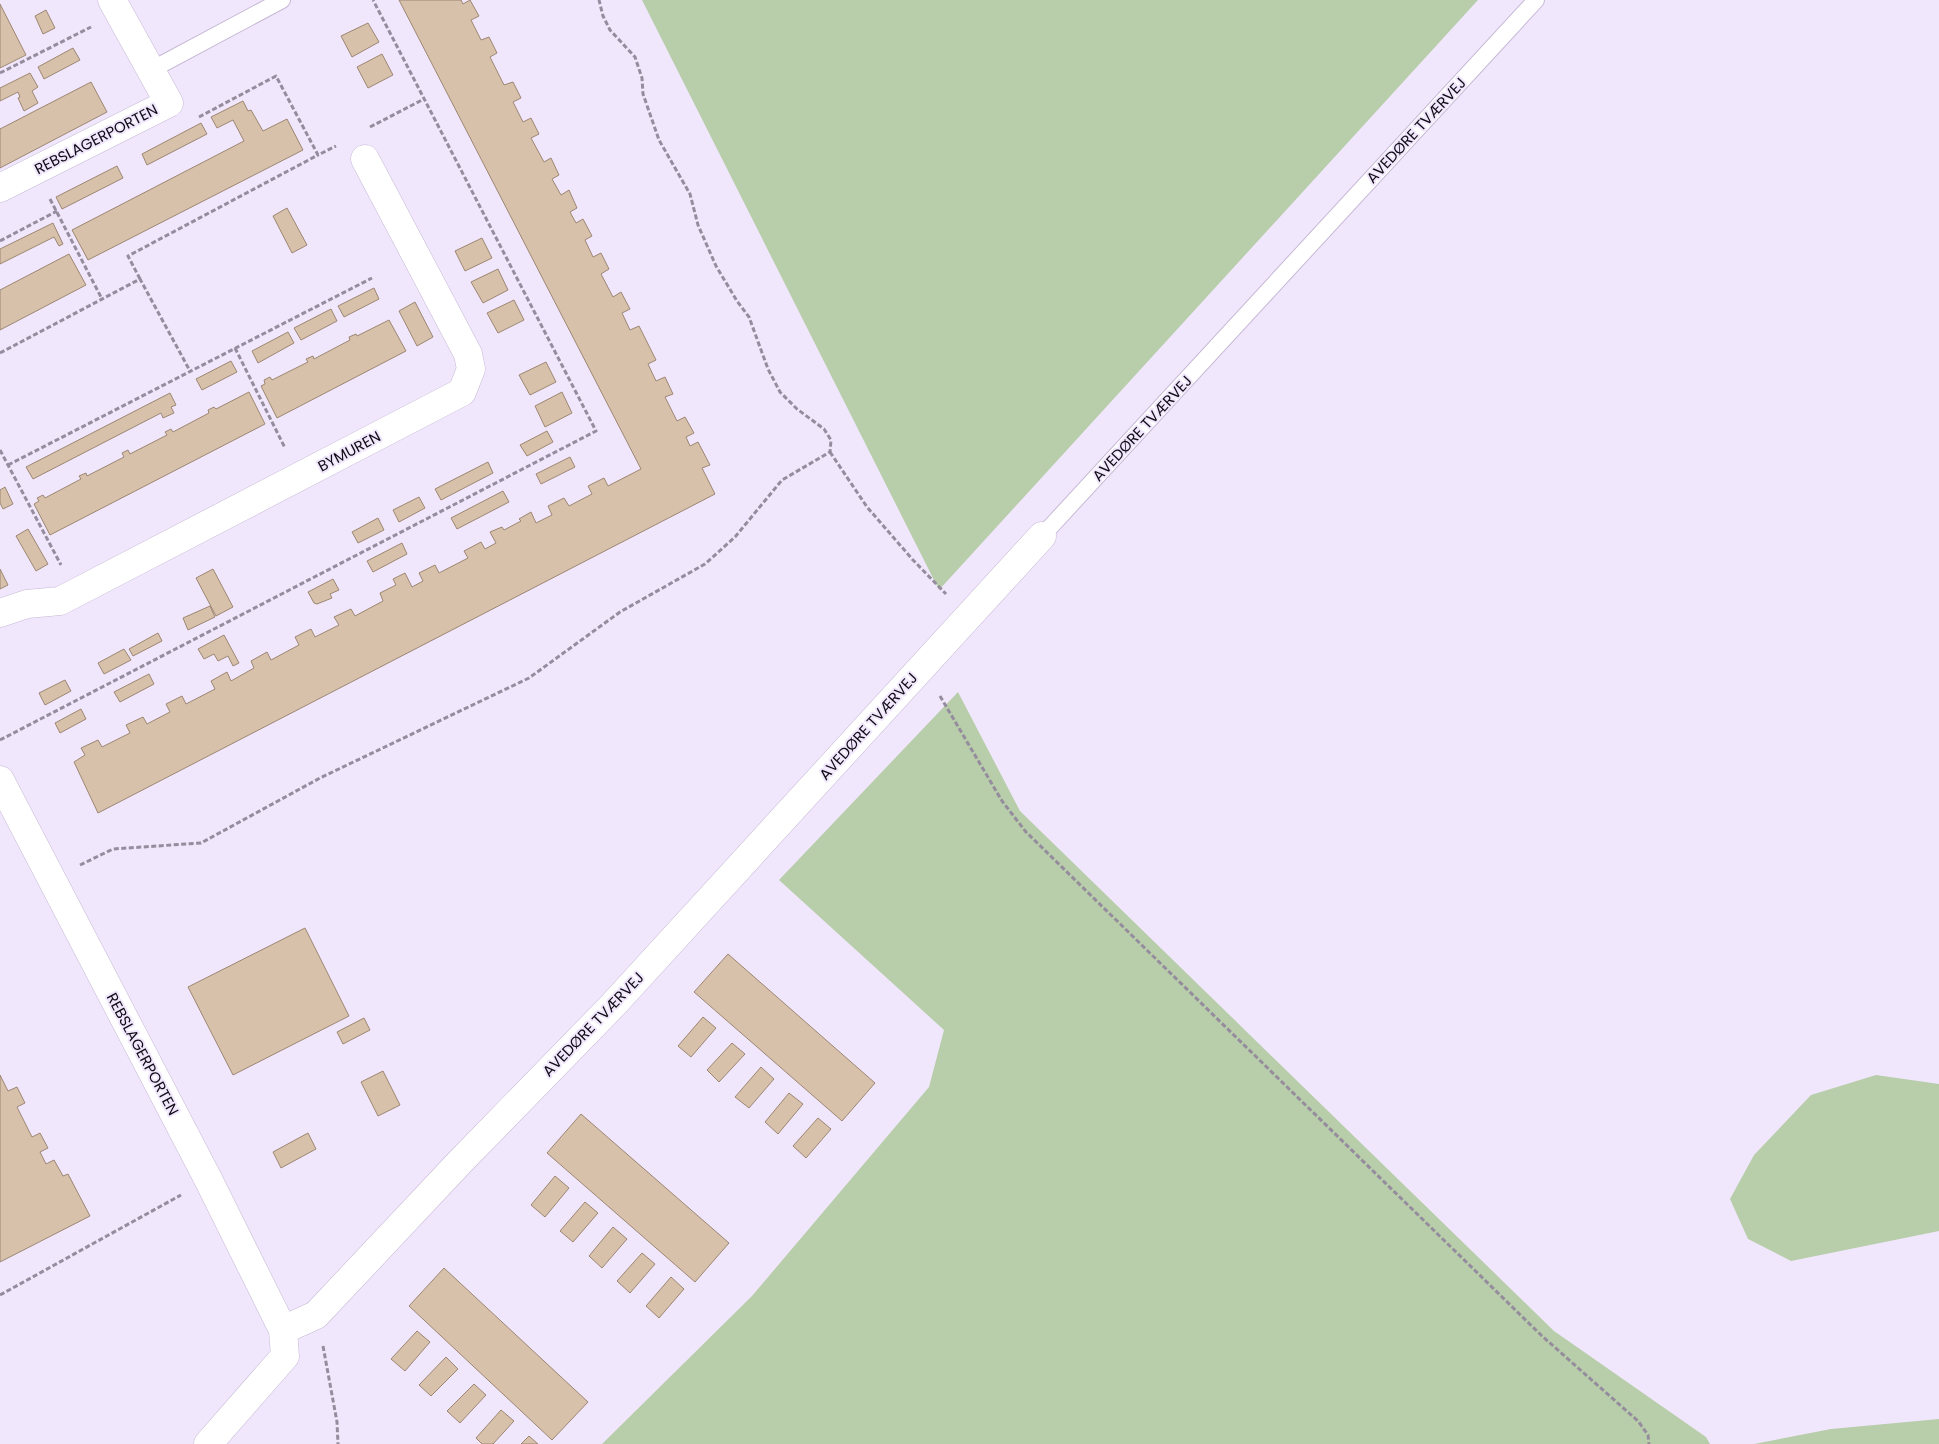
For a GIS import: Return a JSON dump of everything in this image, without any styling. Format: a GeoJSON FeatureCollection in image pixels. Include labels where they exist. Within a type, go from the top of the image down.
{"type":"FeatureCollection","features":[{"type":"Feature","properties":{"kind":"street","name":"REBSLAGERPORTEN"},"geometry":{"type":"LineString","coordinates":[[0,188],[169,103],[116,6]]}},
{"type":"Feature","properties":{"kind":"street","name":"BYMUREN"},"geometry":{"type":"LineString","coordinates":[[0,613],[26,604],[60,601],[462,392],[471,369],[468,354],[365,159]]}},
{"type":"Feature","properties":{"kind":"street","name":"AVEDØRE TVÆRVEJ"},"geometry":{"type":"LineString","coordinates":[[283,1330],[316,1315],[459,1163],[613,1005],[1042,536]]}},
{"type":"Feature","properties":{"kind":"street","name":"REBSLAGERPORTEN"},"geometry":{"type":"LineString","coordinates":[[0,780],[208,1179],[283,1330]]}},
{"type":"Feature","properties":{"kind":"street"},"geometry":{"type":"LineString","coordinates":[[208,1444],[285,1356],[283,1330]]}},
{"type":"Feature","properties":{"kind":"lane"},"geometry":{"type":"LineString","coordinates":[[151,70],[282,0]]}},
{"type":"Feature","properties":{"kind":"lane","name":"AVEDØRE TVÆRVEJ"},"geometry":{"type":"LineString","coordinates":[[1042,536],[1536,0]]}},
{"type":"Feature","properties":{"kind":"path"},"geometry":{"type":"LineString","coordinates":[[599,0],[603,16],[610,30],[635,57],[642,78],[643,94],[659,140],[690,194],[698,225],[716,266],[749,317],[768,369],[780,392],[797,409],[824,429],[831,440],[830,452],[873,514],[913,560],[968,616]]}},
{"type":"Feature","properties":{"kind":"path"},"geometry":{"type":"LineString","coordinates":[[0,73],[116,6]]}},
{"type":"Feature","properties":{"kind":"path"},"geometry":{"type":"LineString","coordinates":[[197,118],[276,76],[318,155]]}},
{"type":"Feature","properties":{"kind":"path"},"geometry":{"type":"LineString","coordinates":[[368,128],[424,99]]}},
{"type":"Feature","properties":{"kind":"path"},"geometry":{"type":"LineString","coordinates":[[190,371],[128,256],[343,142]]}},
{"type":"Feature","properties":{"kind":"path"},"geometry":{"type":"LineString","coordinates":[[48,196],[102,298]]}},
{"type":"Feature","properties":{"kind":"path"},"geometry":{"type":"LineString","coordinates":[[0,241],[57,211]]}},
{"type":"Feature","properties":{"kind":"path"},"geometry":{"type":"LineString","coordinates":[[8,466],[372,278]]}},
{"type":"Feature","properties":{"kind":"path"},"geometry":{"type":"LineString","coordinates":[[0,353],[140,279]]}},
{"type":"Feature","properties":{"kind":"path"},"geometry":{"type":"LineString","coordinates":[[236,348],[299,477]]}},
{"type":"Feature","properties":{"kind":"path"},"geometry":{"type":"LineString","coordinates":[[0,450],[76,593]]}},
{"type":"Feature","properties":{"kind":"path"},"geometry":{"type":"LineString","coordinates":[[52,879],[113,849],[201,843],[320,778],[529,678],[620,612],[705,564],[735,537],[782,480],[830,452]]}},
{"type":"Feature","properties":{"kind":"path"},"geometry":{"type":"LineString","coordinates":[[918,671],[941,698],[1002,801],[1026,832],[1542,1336],[1638,1421],[1648,1435],[1649,1444]]}},
{"type":"Feature","properties":{"kind":"path"},"geometry":{"type":"LineString","coordinates":[[0,1295],[208,1179]]}},
{"type":"Feature","properties":{"kind":"path"},"geometry":{"type":"LineString","coordinates":[[316,1315],[333,1398],[338,1444]]}},
{"type":"Feature","properties":{"kind":"green space"},"geometry":{"type":"Polygon","coordinates":[[[642,0],[1478,0],[939,590],[642,0]]]}},
{"type":"Feature","properties":{"kind":"green space"},"geometry":{"type":"Polygon","coordinates":[[[958,692],[1020,811],[1554,1331],[1706,1437],[1710,1444],[602,1444],[752,1296],[929,1087],[944,1030],[779,880],[958,692]]]}},
{"type":"Feature","properties":{"kind":"green space"},"geometry":{"type":"Polygon","coordinates":[[[1876,1075],[1939,1084],[1939,1231],[1791,1261],[1748,1239],[1730,1199],[1754,1155],[1811,1095],[1876,1075]]]}},
{"type":"Feature","properties":{"kind":"green space"},"geometry":{"type":"Polygon","coordinates":[[[1939,1419],[1939,1444],[1754,1444],[1831,1429],[1939,1419]]]}},
{"type":"Feature","properties":{"kind":"building"},"geometry":{"type":"Polygon","coordinates":[[[399,0],[461,0],[463,4],[470,0],[479,16],[471,20],[481,40],[489,37],[497,53],[490,57],[504,85],[513,82],[521,98],[513,102],[523,122],[531,118],[539,134],[531,138],[544,162],[551,158],[559,175],[552,179],[561,195],[569,190],[577,208],[570,212],[576,223],[583,219],[592,236],[585,240],[593,257],[601,253],[609,269],[601,274],[613,297],[621,292],[630,309],[622,313],[630,330],[639,326],[656,360],[648,364],[656,381],[665,377],[673,394],[665,397],[677,421],[685,417],[694,433],[686,437],[690,446],[698,442],[710,465],[702,468],[715,494],[98,813],[74,762],[85,755],[81,748],[98,740],[102,747],[130,733],[126,725],[143,717],[147,724],[170,712],[166,704],[182,696],[186,704],[215,689],[211,681],[227,672],[231,681],[254,668],[251,661],[267,652],[271,660],[299,645],[295,637],[311,629],[315,637],[339,625],[334,617],[351,609],[355,616],[383,601],[380,593],[396,585],[393,579],[405,573],[412,587],[423,581],[419,573],[435,565],[439,573],[468,558],[464,551],[481,542],[485,549],[496,543],[490,532],[502,527],[504,530],[521,521],[519,519],[531,512],[536,523],[552,515],[548,506],[564,498],[569,506],[592,494],[588,486],[604,478],[608,486],[641,469],[399,0]]]}},
{"type":"Feature","properties":{"kind":"building"},"geometry":{"type":"Polygon","coordinates":[[[0,4],[26,55],[0,68],[0,4]]]}},
{"type":"Feature","properties":{"kind":"building"},"geometry":{"type":"Polygon","coordinates":[[[46,10],[55,28],[43,34],[35,16],[46,10]]]}},
{"type":"Feature","properties":{"kind":"building"},"geometry":{"type":"Polygon","coordinates":[[[368,23],[379,42],[352,57],[341,36],[368,23]]]}},
{"type":"Feature","properties":{"kind":"building"},"geometry":{"type":"Polygon","coordinates":[[[73,48],[80,60],[44,79],[38,67],[73,48]]]}},
{"type":"Feature","properties":{"kind":"building"},"geometry":{"type":"Polygon","coordinates":[[[382,54],[393,75],[368,88],[357,67],[382,54]]]}},
{"type":"Feature","properties":{"kind":"building"},"geometry":{"type":"Polygon","coordinates":[[[30,73],[38,87],[32,91],[38,103],[24,111],[18,98],[20,97],[18,92],[0,101],[0,88],[30,73]]]}},
{"type":"Feature","properties":{"kind":"building"},"geometry":{"type":"Polygon","coordinates":[[[91,82],[107,112],[0,168],[0,129],[91,82]]]}},
{"type":"Feature","properties":{"kind":"building"},"geometry":{"type":"Polygon","coordinates":[[[243,101],[248,111],[251,110],[263,131],[287,119],[303,150],[88,260],[72,230],[244,141],[233,120],[217,128],[211,117],[243,101]]]}},
{"type":"Feature","properties":{"kind":"building"},"geometry":{"type":"Polygon","coordinates":[[[201,123],[207,134],[147,165],[142,154],[201,123]]]}},
{"type":"Feature","properties":{"kind":"building"},"geometry":{"type":"Polygon","coordinates":[[[117,166],[123,178],[62,209],[56,197],[117,166]]]}},
{"type":"Feature","properties":{"kind":"building"},"geometry":{"type":"Polygon","coordinates":[[[287,208],[307,245],[292,253],[273,216],[287,208]]]}},
{"type":"Feature","properties":{"kind":"building"},"geometry":{"type":"Polygon","coordinates":[[[53,223],[63,244],[59,246],[54,237],[0,264],[0,249],[53,223]]]}},
{"type":"Feature","properties":{"kind":"building"},"geometry":{"type":"Polygon","coordinates":[[[482,238],[492,258],[465,271],[455,251],[482,238]]]}},
{"type":"Feature","properties":{"kind":"building"},"geometry":{"type":"Polygon","coordinates":[[[69,254],[86,285],[0,330],[0,290],[69,254]]]}},
{"type":"Feature","properties":{"kind":"building"},"geometry":{"type":"Polygon","coordinates":[[[498,269],[508,290],[483,303],[471,282],[498,269]]]}},
{"type":"Feature","properties":{"kind":"building"},"geometry":{"type":"Polygon","coordinates":[[[374,288],[379,299],[344,317],[338,306],[374,288]]]}},
{"type":"Feature","properties":{"kind":"building"},"geometry":{"type":"Polygon","coordinates":[[[514,300],[524,320],[498,333],[487,313],[514,300]]]}},
{"type":"Feature","properties":{"kind":"building"},"geometry":{"type":"Polygon","coordinates":[[[415,302],[433,337],[417,346],[399,311],[415,302]]]}},
{"type":"Feature","properties":{"kind":"building"},"geometry":{"type":"Polygon","coordinates":[[[331,309],[337,321],[301,340],[294,328],[331,309]]]}},
{"type":"Feature","properties":{"kind":"building"},"geometry":{"type":"Polygon","coordinates":[[[389,320],[406,351],[277,418],[261,386],[265,384],[264,380],[270,377],[272,380],[308,362],[306,359],[313,356],[314,359],[350,340],[349,337],[356,334],[357,336],[389,320]]]}},
{"type":"Feature","properties":{"kind":"building"},"geometry":{"type":"Polygon","coordinates":[[[288,332],[294,343],[258,363],[252,351],[288,332]]]}},
{"type":"Feature","properties":{"kind":"building"},"geometry":{"type":"Polygon","coordinates":[[[231,361],[237,372],[202,390],[196,379],[231,361]]]}},
{"type":"Feature","properties":{"kind":"building"},"geometry":{"type":"Polygon","coordinates":[[[546,362],[556,382],[530,395],[519,375],[546,362]]]}},
{"type":"Feature","properties":{"kind":"building"},"geometry":{"type":"Polygon","coordinates":[[[249,392],[265,424],[50,535],[34,504],[39,501],[37,498],[43,495],[45,498],[81,479],[79,476],[86,473],[87,476],[124,457],[122,453],[128,450],[130,454],[167,435],[165,432],[171,429],[173,432],[209,413],[208,410],[214,407],[216,409],[249,392]]]}},
{"type":"Feature","properties":{"kind":"building"},"geometry":{"type":"Polygon","coordinates":[[[562,392],[572,413],[545,427],[535,406],[562,392]]]}},
{"type":"Feature","properties":{"kind":"building"},"geometry":{"type":"Polygon","coordinates":[[[170,393],[176,405],[171,407],[174,413],[163,418],[161,413],[33,479],[26,467],[170,393]]]}},
{"type":"Feature","properties":{"kind":"building"},"geometry":{"type":"Polygon","coordinates":[[[547,431],[553,442],[527,456],[520,445],[547,431]]]}},
{"type":"Feature","properties":{"kind":"building"},"geometry":{"type":"Polygon","coordinates":[[[570,457],[575,467],[541,484],[536,474],[570,457]]]}},
{"type":"Feature","properties":{"kind":"building"},"geometry":{"type":"Polygon","coordinates":[[[488,462],[493,473],[441,500],[435,489],[488,462]]]}},
{"type":"Feature","properties":{"kind":"building"},"geometry":{"type":"Polygon","coordinates":[[[5,487],[13,504],[3,509],[0,503],[0,490],[5,487]]]}},
{"type":"Feature","properties":{"kind":"building"},"geometry":{"type":"Polygon","coordinates":[[[503,491],[509,502],[457,529],[451,518],[503,491]]]}},
{"type":"Feature","properties":{"kind":"building"},"geometry":{"type":"Polygon","coordinates":[[[419,497],[425,508],[399,522],[393,510],[419,497]]]}},
{"type":"Feature","properties":{"kind":"building"},"geometry":{"type":"Polygon","coordinates":[[[378,518],[384,530],[358,543],[352,532],[378,518]]]}},
{"type":"Feature","properties":{"kind":"building"},"geometry":{"type":"Polygon","coordinates":[[[28,529],[48,564],[36,571],[16,536],[28,529]]]}},
{"type":"Feature","properties":{"kind":"building"},"geometry":{"type":"Polygon","coordinates":[[[402,543],[407,554],[373,572],[367,561],[402,543]]]}},
{"type":"Feature","properties":{"kind":"building"},"geometry":{"type":"Polygon","coordinates":[[[0,569],[8,585],[0,589],[0,569]]]}},
{"type":"Feature","properties":{"kind":"building"},"geometry":{"type":"Polygon","coordinates":[[[213,569],[233,607],[216,616],[196,578],[213,569]]]}},
{"type":"Feature","properties":{"kind":"building"},"geometry":{"type":"Polygon","coordinates":[[[333,579],[339,590],[330,594],[332,598],[317,604],[314,603],[308,592],[333,579]]]}},
{"type":"Feature","properties":{"kind":"building"},"geometry":{"type":"Polygon","coordinates":[[[210,606],[215,617],[188,630],[183,618],[210,606]]]}},
{"type":"Feature","properties":{"kind":"building"},"geometry":{"type":"Polygon","coordinates":[[[158,633],[162,641],[133,656],[129,649],[158,633]]]}},
{"type":"Feature","properties":{"kind":"building"},"geometry":{"type":"Polygon","coordinates":[[[224,635],[239,663],[233,666],[228,656],[218,661],[214,654],[204,659],[198,649],[224,635]]]}},
{"type":"Feature","properties":{"kind":"building"},"geometry":{"type":"Polygon","coordinates":[[[124,649],[131,660],[104,674],[98,663],[124,649]]]}},
{"type":"Feature","properties":{"kind":"building"},"geometry":{"type":"Polygon","coordinates":[[[149,674],[154,684],[120,702],[114,692],[149,674]]]}},
{"type":"Feature","properties":{"kind":"building"},"geometry":{"type":"Polygon","coordinates":[[[65,680],[71,691],[45,705],[39,693],[65,680]]]}},
{"type":"Feature","properties":{"kind":"building"},"geometry":{"type":"Polygon","coordinates":[[[81,709],[86,719],[60,733],[55,723],[81,709]]]}},
{"type":"Feature","properties":{"kind":"building"},"geometry":{"type":"Polygon","coordinates":[[[305,928],[349,1016],[233,1075],[188,987],[305,928]]]}},
{"type":"Feature","properties":{"kind":"building"},"geometry":{"type":"Polygon","coordinates":[[[728,954],[875,1083],[842,1121],[694,992],[728,954]]]}},
{"type":"Feature","properties":{"kind":"building"},"geometry":{"type":"Polygon","coordinates":[[[703,1017],[716,1028],[691,1057],[678,1046],[703,1017]]]}},
{"type":"Feature","properties":{"kind":"building"},"geometry":{"type":"Polygon","coordinates":[[[364,1018],[370,1030],[343,1044],[337,1032],[364,1018]]]}},
{"type":"Feature","properties":{"kind":"building"},"geometry":{"type":"Polygon","coordinates":[[[732,1043],[745,1054],[719,1082],[707,1070],[732,1043]]]}},
{"type":"Feature","properties":{"kind":"building"},"geometry":{"type":"Polygon","coordinates":[[[761,1067],[774,1079],[749,1108],[735,1097],[761,1067]]]}},
{"type":"Feature","properties":{"kind":"building"},"geometry":{"type":"Polygon","coordinates":[[[383,1071],[400,1105],[378,1116],[361,1082],[383,1071]]]}},
{"type":"Feature","properties":{"kind":"building"},"geometry":{"type":"Polygon","coordinates":[[[0,1075],[8,1091],[17,1087],[25,1103],[17,1107],[32,1137],[40,1133],[48,1148],[40,1152],[46,1164],[54,1160],[63,1176],[68,1174],[90,1216],[0,1262],[0,1075]]]}},
{"type":"Feature","properties":{"kind":"building"},"geometry":{"type":"Polygon","coordinates":[[[789,1093],[803,1104],[778,1134],[765,1122],[789,1093]]]}},
{"type":"Feature","properties":{"kind":"building"},"geometry":{"type":"Polygon","coordinates":[[[581,1114],[729,1243],[695,1282],[547,1153],[581,1114]]]}},
{"type":"Feature","properties":{"kind":"building"},"geometry":{"type":"Polygon","coordinates":[[[818,1118],[831,1129],[806,1158],[793,1146],[818,1118]]]}},
{"type":"Feature","properties":{"kind":"building"},"geometry":{"type":"Polygon","coordinates":[[[308,1133],[316,1149],[281,1168],[273,1152],[308,1133]]]}},
{"type":"Feature","properties":{"kind":"building"},"geometry":{"type":"Polygon","coordinates":[[[555,1176],[569,1188],[545,1217],[531,1205],[555,1176]]]}},
{"type":"Feature","properties":{"kind":"building"},"geometry":{"type":"Polygon","coordinates":[[[585,1202],[598,1213],[573,1242],[560,1231],[585,1202]]]}},
{"type":"Feature","properties":{"kind":"building"},"geometry":{"type":"Polygon","coordinates":[[[613,1227],[627,1239],[602,1268],[589,1256],[613,1227]]]}},
{"type":"Feature","properties":{"kind":"building"},"geometry":{"type":"Polygon","coordinates":[[[642,1253],[655,1264],[630,1293],[617,1281],[642,1253]]]}},
{"type":"Feature","properties":{"kind":"building"},"geometry":{"type":"Polygon","coordinates":[[[444,1268],[588,1402],[552,1440],[409,1306],[444,1268]]]}},
{"type":"Feature","properties":{"kind":"building"},"geometry":{"type":"Polygon","coordinates":[[[671,1277],[684,1289],[659,1318],[646,1306],[671,1277]]]}},
{"type":"Feature","properties":{"kind":"building"},"geometry":{"type":"Polygon","coordinates":[[[417,1331],[430,1342],[405,1371],[391,1359],[417,1331]]]}},
{"type":"Feature","properties":{"kind":"building"},"geometry":{"type":"Polygon","coordinates":[[[446,1357],[458,1369],[431,1396],[419,1385],[446,1357]]]}},
{"type":"Feature","properties":{"kind":"building"},"geometry":{"type":"Polygon","coordinates":[[[474,1384],[486,1395],[460,1423],[447,1411],[474,1384]]]}},
{"type":"Feature","properties":{"kind":"building"},"geometry":{"type":"Polygon","coordinates":[[[501,1410],[514,1421],[493,1444],[482,1444],[476,1438],[501,1410]]]}},
{"type":"Feature","properties":{"kind":"building"},"geometry":{"type":"Polygon","coordinates":[[[529,1436],[538,1444],[521,1444],[529,1436]]]}}]}
